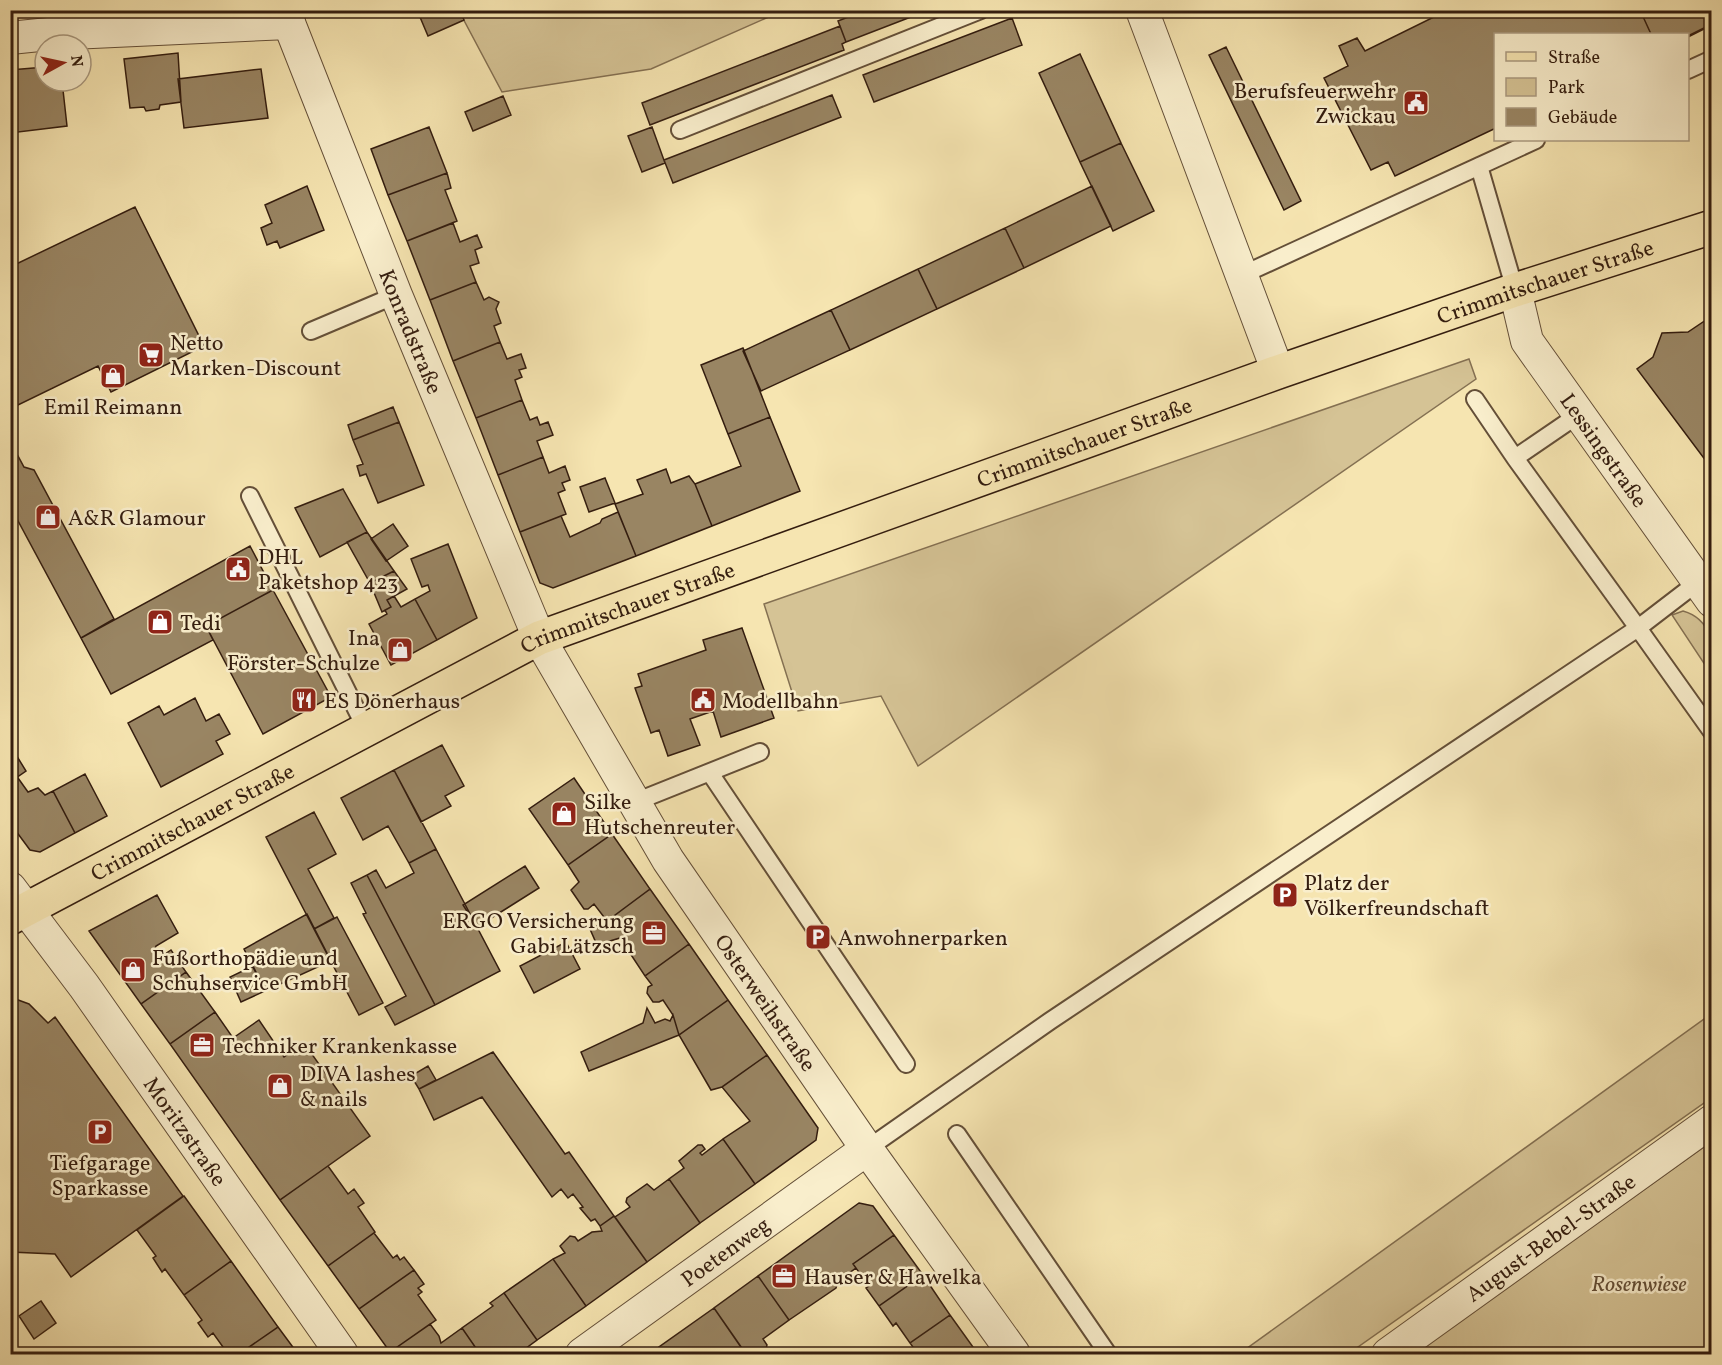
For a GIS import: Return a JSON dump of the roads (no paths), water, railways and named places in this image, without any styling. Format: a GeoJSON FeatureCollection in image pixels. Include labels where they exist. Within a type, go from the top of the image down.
{"type":"FeatureCollection","features":[{"type":"Feature","properties":{"kind":"main road","name":"Crimmitschauer Straße"},"geometry":{"type":"LineString","coordinates":[[16,905],[366,729],[539,638],[1278,372],[1515,290],[1712,227]]}},
{"type":"Feature","properties":{"kind":"street"},"geometry":{"type":"LineString","coordinates":[[1142,10],[1278,372]]}},
{"type":"Feature","properties":{"kind":"street"},"geometry":{"type":"LineString","coordinates":[[10,38],[287,17]]}},
{"type":"Feature","properties":{"kind":"street","name":"Konradstraße"},"geometry":{"type":"LineString","coordinates":[[287,17],[396,295],[539,638]]}},
{"type":"Feature","properties":{"kind":"street","name":"Lessingstraße"},"geometry":{"type":"LineString","coordinates":[[1515,290],[1527,341],[1705,591]]}},
{"type":"Feature","properties":{"kind":"street","name":"Osterweihstraße"},"geometry":{"type":"LineString","coordinates":[[539,638],[668,860],[867,1149],[1014,1354]]}},
{"type":"Feature","properties":{"kind":"street","name":"Moritzstraße"},"geometry":{"type":"LineString","coordinates":[[16,905],[90,995],[342,1354]]}},
{"type":"Feature","properties":{"kind":"street","name":"August-Bebel-Straße"},"geometry":{"type":"LineString","coordinates":[[1388,1354],[1712,1121]]}},
{"type":"Feature","properties":{"kind":"street","name":"Poetenweg"},"geometry":{"type":"LineString","coordinates":[[582,1354],[867,1149]]}},
{"type":"Feature","properties":{"kind":"lane"},"geometry":{"type":"LineString","coordinates":[[680,130],[981,10]]}},
{"type":"Feature","properties":{"kind":"lane"},"geometry":{"type":"LineString","coordinates":[[1689,70],[1712,58]]}},
{"type":"Feature","properties":{"kind":"lane"},"geometry":{"type":"LineString","coordinates":[[1242,275],[1534,141]]}},
{"type":"Feature","properties":{"kind":"lane"},"geometry":{"type":"LineString","coordinates":[[1479,166],[1515,290]]}},
{"type":"Feature","properties":{"kind":"lane"},"geometry":{"type":"LineString","coordinates":[[311,331],[396,295]]}},
{"type":"Feature","properties":{"kind":"lane"},"geometry":{"type":"LineString","coordinates":[[1475,399],[1712,732]]}},
{"type":"Feature","properties":{"kind":"lane"},"geometry":{"type":"LineString","coordinates":[[1515,458],[1578,415]]}},
{"type":"Feature","properties":{"kind":"lane"},"geometry":{"type":"LineString","coordinates":[[250,496],[366,729]]}},
{"type":"Feature","properties":{"kind":"lane"},"geometry":{"type":"LineString","coordinates":[[867,1149],[1050,1020],[1638,628],[1705,591]]}},
{"type":"Feature","properties":{"kind":"lane"},"geometry":{"type":"LineString","coordinates":[[635,802],[760,752]]}},
{"type":"Feature","properties":{"kind":"lane"},"geometry":{"type":"LineString","coordinates":[[710,773],[906,1064]]}},
{"type":"Feature","properties":{"kind":"lane"},"geometry":{"type":"LineString","coordinates":[[957,1134],[1108,1354]]}},
{"type":"Feature","properties":{"kind":"place","name":"Berufsfeuerwehr Zwickau"},"geometry":{"type":"Point","coordinates":[1416,103]}},
{"type":"Feature","properties":{"kind":"place","name":"Netto Marken-Discount"},"geometry":{"type":"Point","coordinates":[151,355]}},
{"type":"Feature","properties":{"kind":"place","name":"Emil Reimann"},"geometry":{"type":"Point","coordinates":[113,376]}},
{"type":"Feature","properties":{"kind":"place","name":"A&R Glamour"},"geometry":{"type":"Point","coordinates":[48,517]}},
{"type":"Feature","properties":{"kind":"place","name":"DHL Paketshop 423"},"geometry":{"type":"Point","coordinates":[238,569]}},
{"type":"Feature","properties":{"kind":"place","name":"Tedi"},"geometry":{"type":"Point","coordinates":[160,622]}},
{"type":"Feature","properties":{"kind":"place","name":"Ina Förster-Schulze"},"geometry":{"type":"Point","coordinates":[400,650]}},
{"type":"Feature","properties":{"kind":"place","name":"ES Dönerhaus"},"geometry":{"type":"Point","coordinates":[304,700]}},
{"type":"Feature","properties":{"kind":"place","name":"Modellbahn"},"geometry":{"type":"Point","coordinates":[703,700]}},
{"type":"Feature","properties":{"kind":"place","name":"Silke Hutschenreuter"},"geometry":{"type":"Point","coordinates":[564,814]}},
{"type":"Feature","properties":{"kind":"place","name":"Platz der Völkerfreundschaft"},"geometry":{"type":"Point","coordinates":[1285,895]}},
{"type":"Feature","properties":{"kind":"place","name":"ERGO Versicherung Gabi Lätzsch"},"geometry":{"type":"Point","coordinates":[654,933]}},
{"type":"Feature","properties":{"kind":"place","name":"Anwohnerparken"},"geometry":{"type":"Point","coordinates":[818,937]}},
{"type":"Feature","properties":{"kind":"place","name":"Fußorthopädie und Schuhservice GmbH"},"geometry":{"type":"Point","coordinates":[133,970]}},
{"type":"Feature","properties":{"kind":"place","name":"Techniker Krankenkasse"},"geometry":{"type":"Point","coordinates":[202,1045]}},
{"type":"Feature","properties":{"kind":"place","name":"DIVA lashes & nails"},"geometry":{"type":"Point","coordinates":[280,1086]}},
{"type":"Feature","properties":{"kind":"place","name":"Tiefgarage Sparkasse"},"geometry":{"type":"Point","coordinates":[100,1132]}},
{"type":"Feature","properties":{"kind":"place","name":"Hauser & Hawelka"},"geometry":{"type":"Point","coordinates":[784,1276]}},
{"type":"Feature","properties":{"kind":"park label","name":"Rosenwiese"},"geometry":{"type":"Point","coordinates":[1639,1283]}}]}
